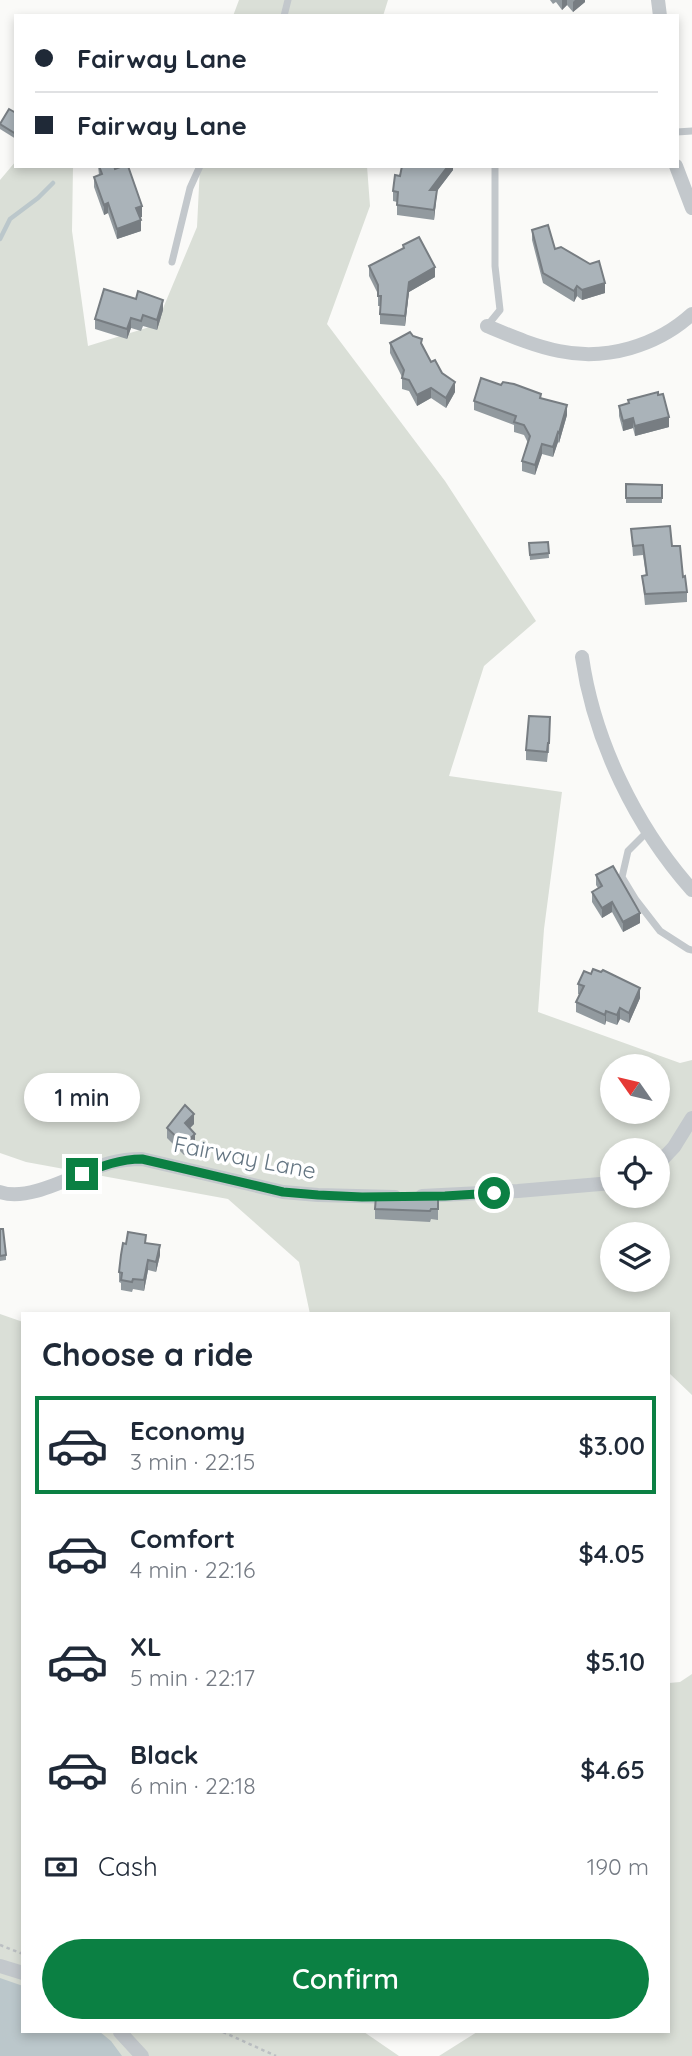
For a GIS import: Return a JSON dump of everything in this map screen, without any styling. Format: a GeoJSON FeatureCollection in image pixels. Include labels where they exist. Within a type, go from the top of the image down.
{"type":"FeatureCollection","features":[{"type":"Feature","properties":{"kind":"street"},"geometry":{"type":"LineString","coordinates":[[677,168],[692,208]]}},
{"type":"Feature","properties":{"kind":"street"},"geometry":{"type":"LineString","coordinates":[[487,326],[549,349],[583,354],[630,348],[656,339],[692,314]]}},
{"type":"Feature","properties":{"kind":"street"},"geometry":{"type":"LineString","coordinates":[[582,657],[586,685],[617,771],[636,810],[681,878],[692,890]]}},
{"type":"Feature","properties":{"kind":"street"},"geometry":{"type":"LineString","coordinates":[[670,1151],[692,1118]]}},
{"type":"Feature","properties":{"kind":"street","name":"Fairway Lane"},"geometry":{"type":"LineString","coordinates":[[0,1192],[23,1193],[42,1189],[107,1164],[128,1159],[154,1162],[283,1192],[318,1195],[445,1196],[600,1184]]}},
{"type":"Feature","properties":{"kind":"street"},"geometry":{"type":"LineString","coordinates":[[0,1966],[21,1972]]}},
{"type":"Feature","properties":{"kind":"street"},"geometry":{"type":"LineString","coordinates":[[121,2033],[142,2056]]}},
{"type":"Feature","properties":{"kind":"lane"},"geometry":{"type":"LineString","coordinates":[[172,262],[190,188],[199,168]]}},
{"type":"Feature","properties":{"kind":"lane"},"geometry":{"type":"LineString","coordinates":[[487,326],[500,310],[495,267],[495,168]]}},
{"type":"Feature","properties":{"kind":"lane"},"geometry":{"type":"LineString","coordinates":[[649,830],[628,851],[622,877],[660,932],[692,950]]}},
{"type":"Feature","properties":{"kind":"path"},"geometry":{"type":"LineString","coordinates":[[0,1945],[21,1953]]}},
{"type":"Feature","properties":{"kind":"path"},"geometry":{"type":"LineString","coordinates":[[225,2033],[276,2056]]}},
{"type":"Feature","properties":{"kind":"shaded area"},"geometry":{"type":"Polygon","coordinates":[[[239,0],[388,0],[384,14],[234,14],[239,0]]]}},
{"type":"Feature","properties":{"kind":"shaded area"},"geometry":{"type":"Polygon","coordinates":[[[14,163],[14,168],[73,168],[72,231],[88,346],[156,325],[197,227],[200,168],[367,168],[370,206],[327,324],[445,481],[536,621],[484,666],[449,776],[562,792],[544,929],[538,1012],[655,1054],[600,1054],[600,1124],[670,1124],[670,1059],[680,1063],[692,1060],[692,1395],[670,1374],[670,1312],[310,1312],[299,1262],[228,1199],[26,1162],[0,1153],[0,180],[14,163]]]}},
{"type":"Feature","properties":{"kind":"shaded area"},"geometry":{"type":"Polygon","coordinates":[[[0,1314],[21,1321],[21,2033],[365,2033],[399,2056],[0,2056],[0,1314]]]}},
{"type":"Feature","properties":{"kind":"shaded area"},"geometry":{"type":"Polygon","coordinates":[[[692,1674],[692,2056],[439,2056],[475,2033],[670,2033],[670,1683],[680,1682],[692,1674]]]}},
{"type":"Feature","properties":{"kind":"shaded area"},"geometry":{"type":"Polygon","coordinates":[[[0,1978],[21,1985],[21,2033],[101,2033],[122,2056],[0,2056],[0,1978]]]}},
{"type":"Feature","properties":{"kind":"building"},"geometry":{"type":"Polygon","coordinates":[[[9,109],[14,112],[14,133],[0,124],[9,109]]]}},
{"type":"Feature","properties":{"kind":"building"},"geometry":{"type":"Polygon","coordinates":[[[100,168],[129,168],[142,206],[136,208],[141,220],[117,229],[108,203],[104,205],[94,177],[102,174],[100,168]]]}},
{"type":"Feature","properties":{"kind":"building"},"geometry":{"type":"Polygon","coordinates":[[[402,168],[446,168],[430,190],[437,190],[434,210],[397,205],[398,192],[393,191],[395,175],[400,176],[402,168]]]}},
{"type":"Feature","properties":{"kind":"building"},"geometry":{"type":"Polygon","coordinates":[[[548,225],[555,249],[561,247],[590,264],[599,261],[605,283],[582,290],[577,286],[574,291],[543,273],[532,230],[548,225]]]}},
{"type":"Feature","properties":{"kind":"building"},"geometry":{"type":"Polygon","coordinates":[[[419,237],[435,267],[409,282],[405,316],[380,314],[381,296],[378,296],[378,285],[369,266],[419,237]]]}},
{"type":"Feature","properties":{"kind":"building"},"geometry":{"type":"Polygon","coordinates":[[[104,289],[136,299],[138,291],[163,300],[157,320],[143,315],[141,321],[131,318],[127,329],[95,319],[104,289]]]}},
{"type":"Feature","properties":{"kind":"building"},"geometry":{"type":"Polygon","coordinates":[[[410,332],[422,339],[421,343],[431,362],[435,360],[442,373],[455,382],[446,398],[431,388],[417,395],[409,380],[402,378],[404,370],[390,343],[410,332]]]}},
{"type":"Feature","properties":{"kind":"building"},"geometry":{"type":"Polygon","coordinates":[[[481,378],[501,385],[503,382],[514,384],[541,394],[540,398],[567,405],[553,447],[542,444],[535,465],[522,461],[530,436],[524,425],[514,422],[516,416],[474,401],[481,378]]]}},
{"type":"Feature","properties":{"kind":"building"},"geometry":{"type":"Polygon","coordinates":[[[658,392],[658,395],[663,394],[669,417],[635,426],[633,418],[623,421],[619,406],[629,403],[628,400],[658,392]]]}},
{"type":"Feature","properties":{"kind":"building"},"geometry":{"type":"Polygon","coordinates":[[[626,484],[662,485],[662,498],[626,498],[626,484]]]}},
{"type":"Feature","properties":{"kind":"building"},"geometry":{"type":"Polygon","coordinates":[[[670,526],[672,546],[680,546],[687,592],[645,594],[642,576],[647,575],[643,545],[633,546],[631,529],[670,526]]]}},
{"type":"Feature","properties":{"kind":"building"},"geometry":{"type":"Polygon","coordinates":[[[548,542],[549,553],[530,555],[529,543],[548,542]]]}},
{"type":"Feature","properties":{"kind":"building"},"geometry":{"type":"Polygon","coordinates":[[[529,716],[550,717],[547,752],[526,750],[529,716]]]}},
{"type":"Feature","properties":{"kind":"building"},"geometry":{"type":"Polygon","coordinates":[[[613,866],[640,913],[623,922],[612,902],[602,908],[592,892],[602,886],[596,875],[613,866]]]}},
{"type":"Feature","properties":{"kind":"building"},"geometry":{"type":"Polygon","coordinates":[[[593,969],[601,972],[603,970],[640,988],[629,1013],[620,1008],[617,1015],[606,1011],[605,1015],[576,1002],[584,986],[578,984],[584,971],[591,974],[593,969]]]}},
{"type":"Feature","properties":{"kind":"building"},"geometry":{"type":"Polygon","coordinates":[[[185,1105],[194,1114],[185,1123],[195,1134],[184,1144],[167,1128],[185,1105]]]}},
{"type":"Feature","properties":{"kind":"building"},"geometry":{"type":"Polygon","coordinates":[[[376,1196],[438,1196],[438,1209],[375,1209],[376,1196]]]}},
{"type":"Feature","properties":{"kind":"building"},"geometry":{"type":"Polygon","coordinates":[[[0,1229],[3,1229],[6,1255],[0,1256],[0,1229]]]}},
{"type":"Feature","properties":{"kind":"building"},"geometry":{"type":"Polygon","coordinates":[[[128,1232],[146,1235],[145,1243],[160,1245],[156,1262],[148,1260],[144,1280],[121,1280],[121,1255],[128,1232]]]}},
{"type":"Feature","properties":{"kind":"waterway"},"geometry":{"type":"LineString","coordinates":[[0,239],[10,219],[53,183]]}},
{"type":"Feature","properties":{"kind":"route"},"geometry":{"type":"LineString","coordinates":[[82,1174],[107,1164],[142,1159],[283,1192],[362,1197],[494,1193]]}}]}
